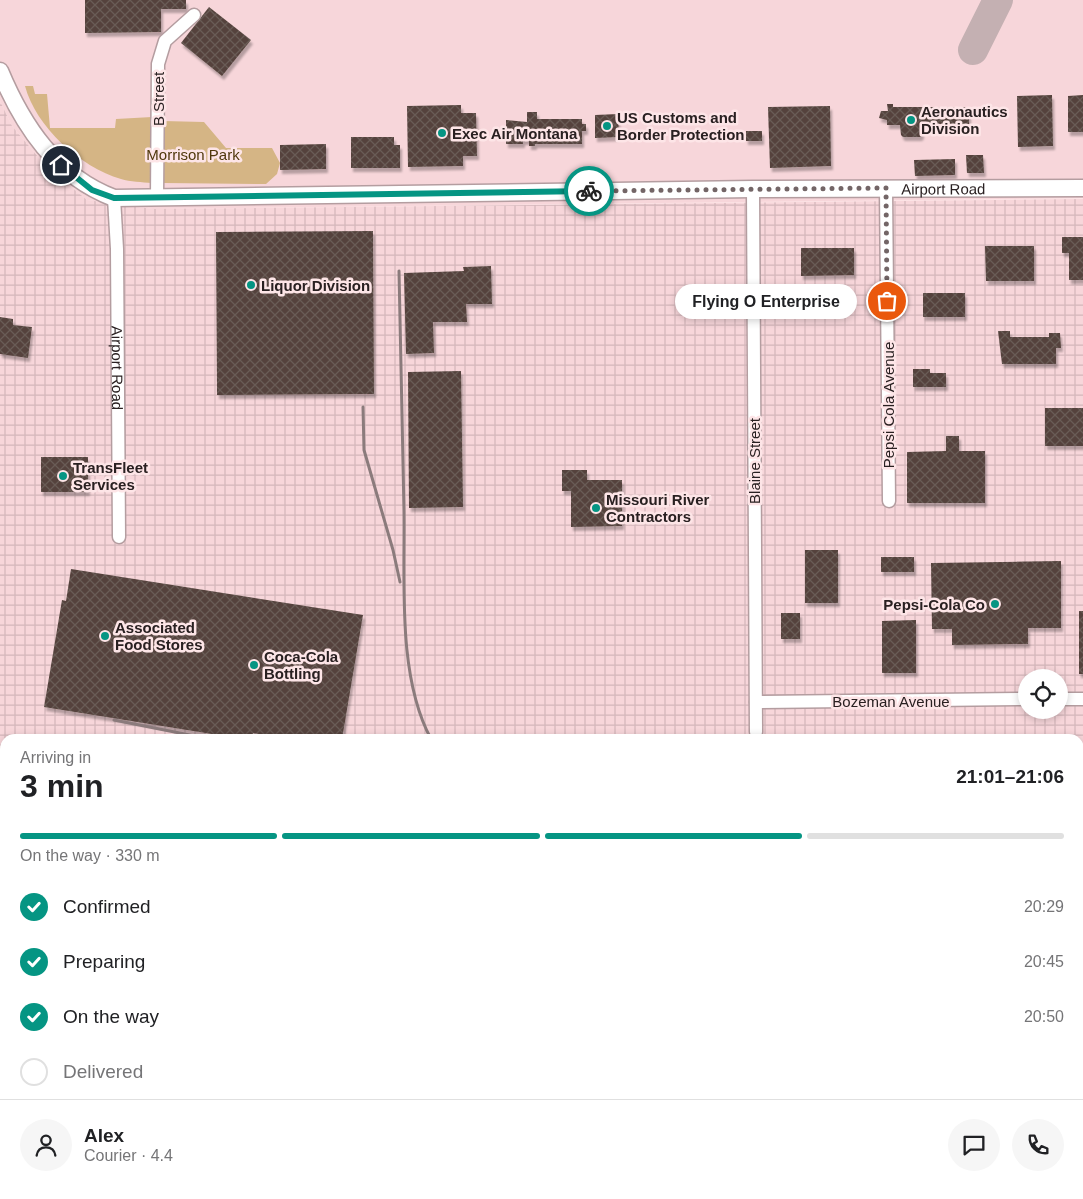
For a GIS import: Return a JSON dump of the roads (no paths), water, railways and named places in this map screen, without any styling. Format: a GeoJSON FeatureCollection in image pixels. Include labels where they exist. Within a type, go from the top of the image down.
{"type":"FeatureCollection","features":[{"type":"Feature","properties":{"kind":"street","name":"B Street"},"geometry":{"type":"LineString","coordinates":[[157,198],[158,64],[165,41],[194,15]]}},
{"type":"Feature","properties":{"kind":"street","name":"Airport Road"},"geometry":{"type":"LineString","coordinates":[[0,72],[25,123],[51,156],[92,190],[114,198],[753,189],[1083,188]]}},
{"type":"Feature","properties":{"kind":"street","name":"Pepsi Cola Avenue"},"geometry":{"type":"LineString","coordinates":[[886,188],[889,501]]}},
{"type":"Feature","properties":{"kind":"street","name":"Blaine Street"},"geometry":{"type":"LineString","coordinates":[[753,189],[756,732]]}},
{"type":"Feature","properties":{"kind":"street","name":"Airport Road"},"geometry":{"type":"LineString","coordinates":[[114,198],[117,249],[119,537]]}},
{"type":"Feature","properties":{"kind":"street","name":"Bozeman Avenue"},"geometry":{"type":"LineString","coordinates":[[756,702],[1018,699]]}},
{"type":"Feature","properties":{"kind":"street"},"geometry":{"type":"LineString","coordinates":[[1068,699],[1083,699]]}},
{"type":"Feature","properties":{"kind":"railway"},"geometry":{"type":"LineString","coordinates":[[399,271],[405,628],[413,687],[420,714],[429,734]]}},
{"type":"Feature","properties":{"kind":"railway"},"geometry":{"type":"LineString","coordinates":[[363,407],[364,450],[393,550],[400,582]]}},
{"type":"Feature","properties":{"kind":"railway"},"geometry":{"type":"LineString","coordinates":[[114,720],[185,734]]}},
{"type":"Feature","properties":{"kind":"place","name":"Aeronautics Division"},"geometry":{"type":"Point","coordinates":[911,120]}},
{"type":"Feature","properties":{"kind":"place","name":"US Customs and Border Protection"},"geometry":{"type":"Point","coordinates":[607,126]}},
{"type":"Feature","properties":{"kind":"place","name":"Exec Air Montana"},"geometry":{"type":"Point","coordinates":[442,133]}},
{"type":"Feature","properties":{"kind":"place","name":"Liquor Division"},"geometry":{"type":"Point","coordinates":[251,285]}},
{"type":"Feature","properties":{"kind":"place","name":"Flying O Enterprise"},"geometry":{"type":"Point","coordinates":[887,301]}},
{"type":"Feature","properties":{"kind":"place","name":"TransFleet Services"},"geometry":{"type":"Point","coordinates":[63,476]}},
{"type":"Feature","properties":{"kind":"place","name":"Missouri River Contractors"},"geometry":{"type":"Point","coordinates":[596,508]}},
{"type":"Feature","properties":{"kind":"place","name":"Pepsi-Cola Co"},"geometry":{"type":"Point","coordinates":[995,604]}},
{"type":"Feature","properties":{"kind":"place","name":"Associated Food Stores"},"geometry":{"type":"Point","coordinates":[105,636]}},
{"type":"Feature","properties":{"kind":"place","name":"Coca-Cola Bottling"},"geometry":{"type":"Point","coordinates":[254,665]}},
{"type":"Feature","properties":{"kind":"park label","name":"Morrison Park"},"geometry":{"type":"Point","coordinates":[193,154]}}]}
